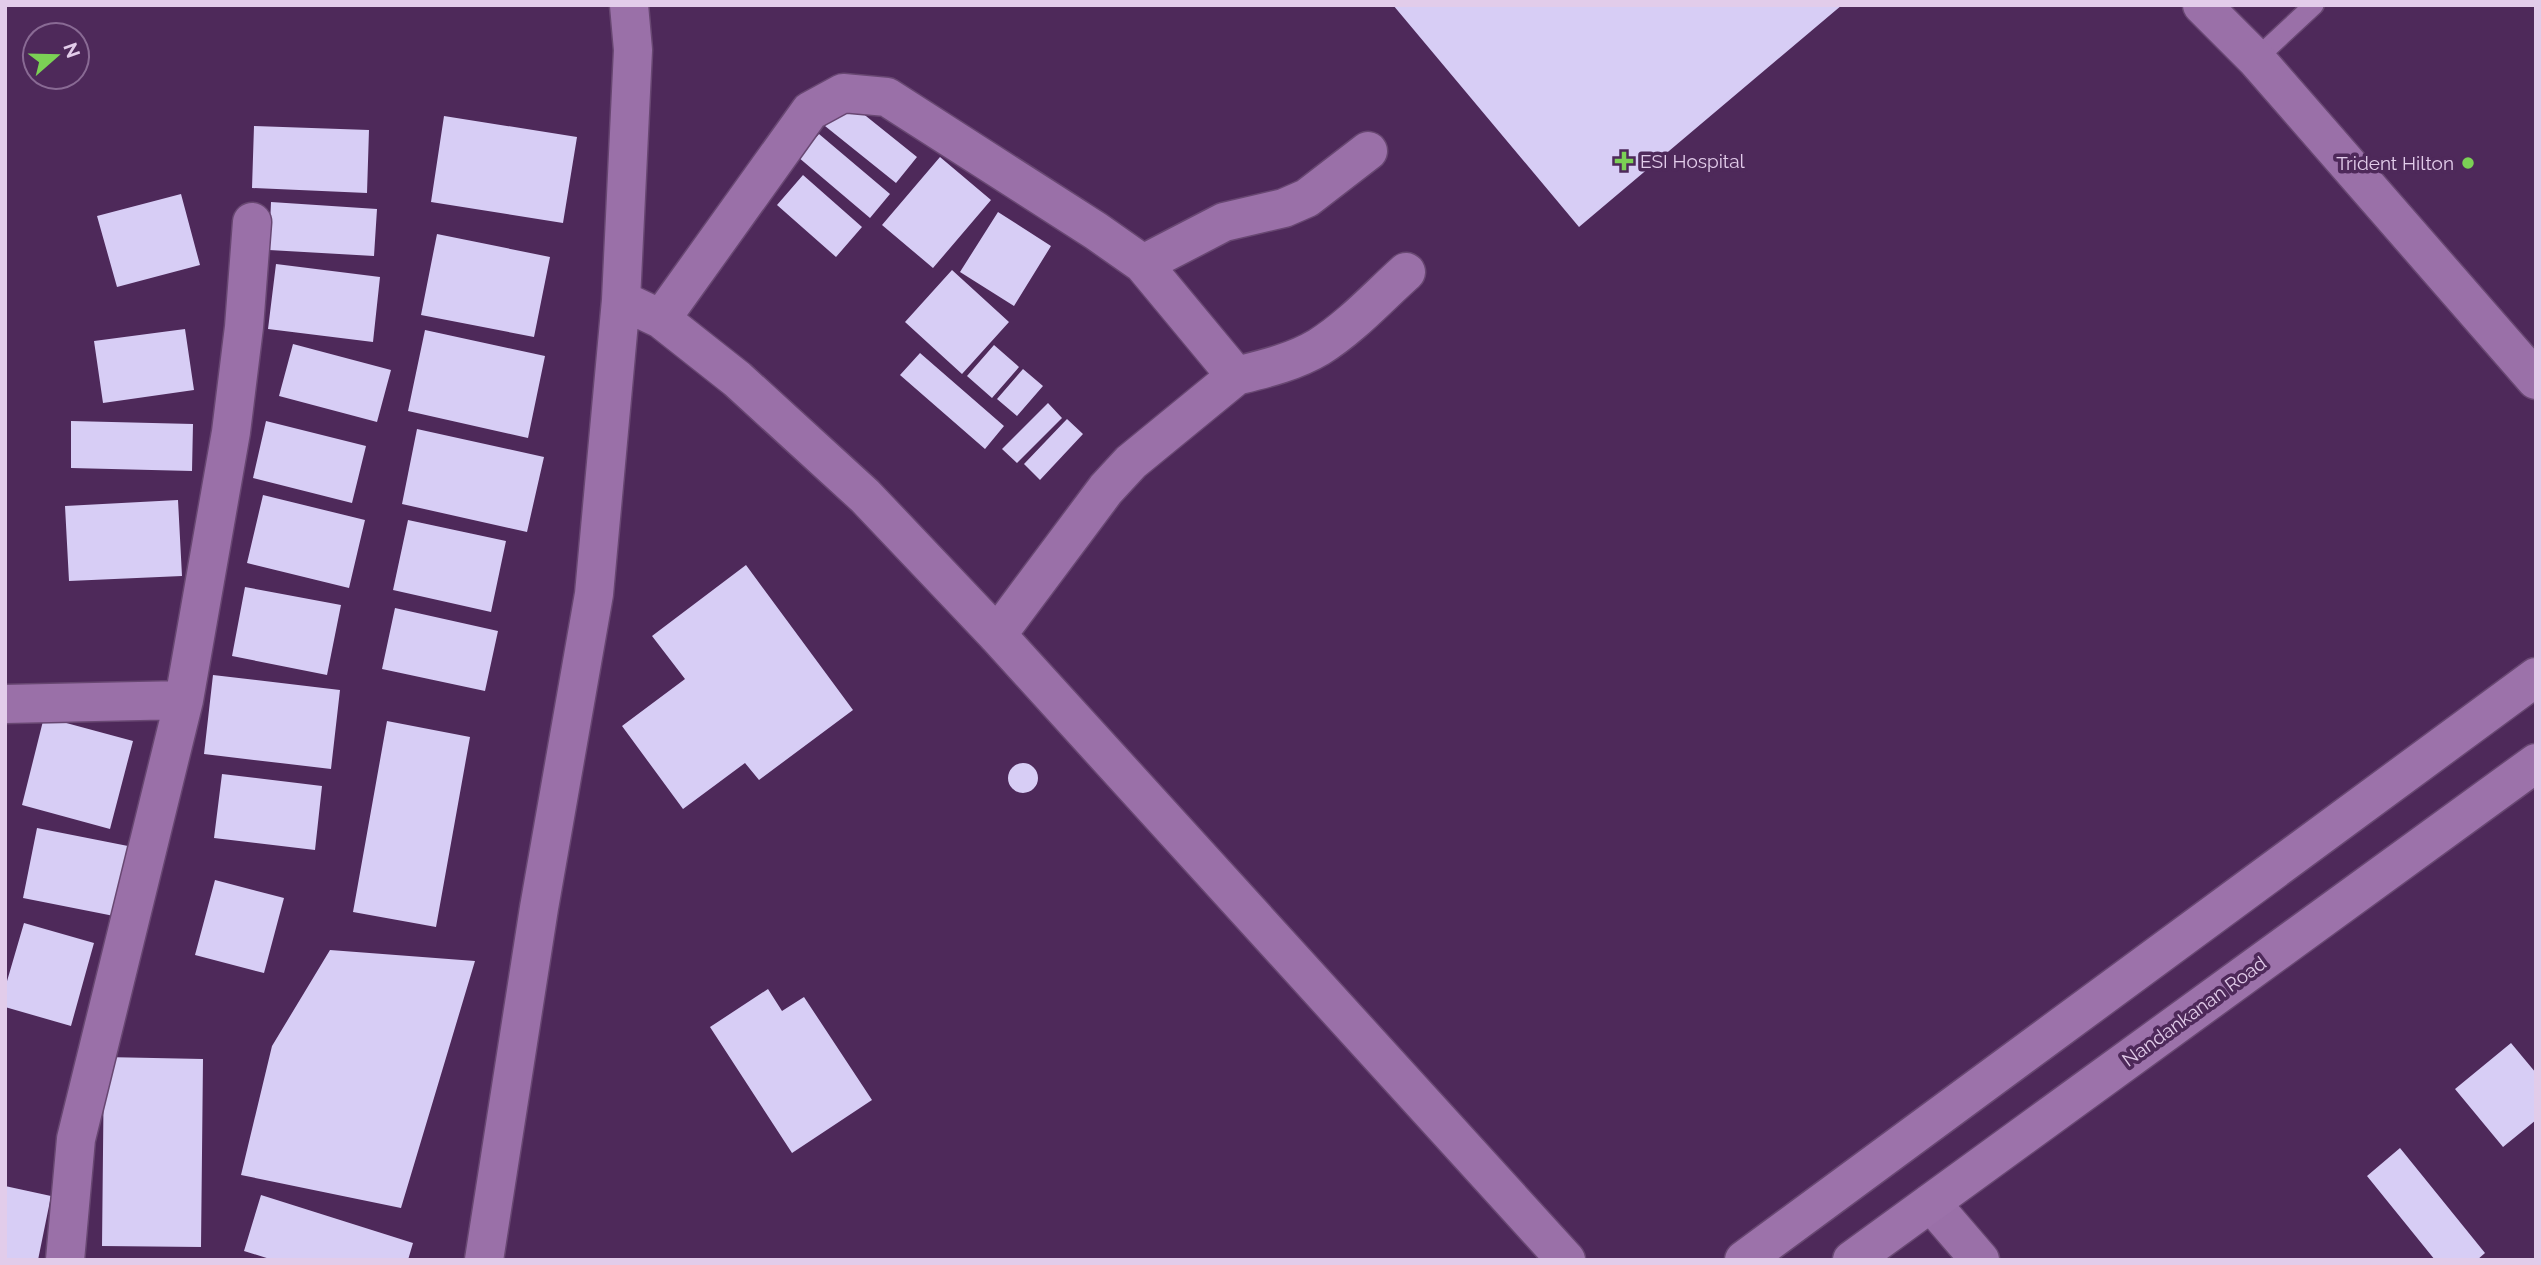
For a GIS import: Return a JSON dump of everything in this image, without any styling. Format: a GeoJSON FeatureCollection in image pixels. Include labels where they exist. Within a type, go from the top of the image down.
{"type":"FeatureCollection","features":[{"type":"Feature","properties":{"kind":"main road"},"geometry":{"type":"LineString","coordinates":[[1744,1260],[2536,677]]}},
{"type":"Feature","properties":{"kind":"main road","name":"Nandankanan Road"},"geometry":{"type":"LineString","coordinates":[[1852,1260],[2536,763]]}},
{"type":"Feature","properties":{"kind":"street"},"geometry":{"type":"LineString","coordinates":[[484,1260],[537,922],[594,594],[621,300],[633,50],[629,5]]}},
{"type":"Feature","properties":{"kind":"street"},"geometry":{"type":"LineString","coordinates":[[2202,5],[2256,59],[2536,380]]}},
{"type":"Feature","properties":{"kind":"street"},"geometry":{"type":"LineString","coordinates":[[661,319],[810,111],[843,93],[887,97],[1143,264],[1236,376]]}},
{"type":"Feature","properties":{"kind":"street"},"geometry":{"type":"LineString","coordinates":[[1143,264],[1224,222],[1284,208],[1307,198],[1368,151]]}},
{"type":"Feature","properties":{"kind":"street"},"geometry":{"type":"LineString","coordinates":[[65,1260],[76,1139],[184,700],[231,432],[244,327],[252,222]]}},
{"type":"Feature","properties":{"kind":"street"},"geometry":{"type":"LineString","coordinates":[[997,635],[1106,489],[1123,471],[1236,376],[1276,366],[1318,347],[1358,316],[1406,272]]}},
{"type":"Feature","properties":{"kind":"street"},"geometry":{"type":"LineString","coordinates":[[621,300],[661,319],[737,379],[865,496],[997,635],[1566,1260]]}},
{"type":"Feature","properties":{"kind":"street"},"geometry":{"type":"LineString","coordinates":[[5,704],[184,700]]}},
{"type":"Feature","properties":{"kind":"street"},"geometry":{"type":"LineString","coordinates":[[1931,1202],[1980,1260]]}},
{"type":"Feature","properties":{"kind":"lane"},"geometry":{"type":"LineString","coordinates":[[2256,59],[2314,5]]}},
{"type":"Feature","properties":{"kind":"building"},"geometry":{"type":"Polygon","coordinates":[[[1393,5],[1842,5],[1579,227],[1393,5]]]}},
{"type":"Feature","properties":{"kind":"building"},"geometry":{"type":"Polygon","coordinates":[[[846,100],[917,157],[896,183],[825,126],[846,100]]]}},
{"type":"Feature","properties":{"kind":"building"},"geometry":{"type":"Polygon","coordinates":[[[444,116],[577,137],[563,223],[431,202],[444,116]]]}},
{"type":"Feature","properties":{"kind":"building"},"geometry":{"type":"Polygon","coordinates":[[[254,126],[369,130],[367,193],[252,188],[254,126]]]}},
{"type":"Feature","properties":{"kind":"building"},"geometry":{"type":"Polygon","coordinates":[[[819,134],[890,194],[870,218],[798,157],[819,134]]]}},
{"type":"Feature","properties":{"kind":"building"},"geometry":{"type":"Polygon","coordinates":[[[940,157],[991,200],[933,268],[882,225],[940,157]]]}},
{"type":"Feature","properties":{"kind":"building"},"geometry":{"type":"Polygon","coordinates":[[[803,175],[862,227],[836,257],[777,205],[803,175]]]}},
{"type":"Feature","properties":{"kind":"building"},"geometry":{"type":"Polygon","coordinates":[[[181,194],[200,265],[117,287],[97,216],[181,194]]]}},
{"type":"Feature","properties":{"kind":"building"},"geometry":{"type":"Polygon","coordinates":[[[271,202],[377,209],[374,256],[269,250],[271,202]]]}},
{"type":"Feature","properties":{"kind":"building"},"geometry":{"type":"Polygon","coordinates":[[[998,212],[1051,246],[1014,306],[960,272],[998,212]]]}},
{"type":"Feature","properties":{"kind":"building"},"geometry":{"type":"Polygon","coordinates":[[[437,234],[550,257],[534,337],[421,315],[437,234]]]}},
{"type":"Feature","properties":{"kind":"building"},"geometry":{"type":"Polygon","coordinates":[[[276,264],[380,277],[373,342],[268,329],[276,264]]]}},
{"type":"Feature","properties":{"kind":"building"},"geometry":{"type":"Polygon","coordinates":[[[952,270],[1009,322],[962,374],[905,322],[952,270]]]}},
{"type":"Feature","properties":{"kind":"building"},"geometry":{"type":"Polygon","coordinates":[[[185,329],[194,390],[103,403],[94,341],[185,329]]]}},
{"type":"Feature","properties":{"kind":"building"},"geometry":{"type":"Polygon","coordinates":[[[425,330],[545,356],[528,438],[408,411],[425,330]]]}},
{"type":"Feature","properties":{"kind":"building"},"geometry":{"type":"Polygon","coordinates":[[[293,344],[391,370],[377,422],[279,396],[293,344]]]}},
{"type":"Feature","properties":{"kind":"building"},"geometry":{"type":"Polygon","coordinates":[[[994,345],[1019,367],[992,398],[967,376],[994,345]]]}},
{"type":"Feature","properties":{"kind":"building"},"geometry":{"type":"Polygon","coordinates":[[[920,353],[1004,426],[985,449],[900,375],[920,353]]]}},
{"type":"Feature","properties":{"kind":"building"},"geometry":{"type":"Polygon","coordinates":[[[1023,369],[1043,386],[1017,416],[997,399],[1023,369]]]}},
{"type":"Feature","properties":{"kind":"building"},"geometry":{"type":"Polygon","coordinates":[[[1048,403],[1062,418],[1017,463],[1002,449],[1048,403]]]}},
{"type":"Feature","properties":{"kind":"building"},"geometry":{"type":"Polygon","coordinates":[[[1067,419],[1083,434],[1040,480],[1024,464],[1067,419]]]}},
{"type":"Feature","properties":{"kind":"building"},"geometry":{"type":"Polygon","coordinates":[[[71,421],[193,424],[192,471],[71,468],[71,421]]]}},
{"type":"Feature","properties":{"kind":"building"},"geometry":{"type":"Polygon","coordinates":[[[266,421],[366,446],[352,503],[253,478],[266,421]]]}},
{"type":"Feature","properties":{"kind":"building"},"geometry":{"type":"Polygon","coordinates":[[[417,429],[544,457],[527,532],[402,504],[417,429]]]}},
{"type":"Feature","properties":{"kind":"building"},"geometry":{"type":"Polygon","coordinates":[[[263,495],[365,520],[349,588],[247,563],[263,495]]]}},
{"type":"Feature","properties":{"kind":"building"},"geometry":{"type":"Polygon","coordinates":[[[178,500],[182,576],[69,581],[65,506],[178,500]]]}},
{"type":"Feature","properties":{"kind":"building"},"geometry":{"type":"Polygon","coordinates":[[[408,520],[506,541],[491,612],[393,590],[408,520]]]}},
{"type":"Feature","properties":{"kind":"building"},"geometry":{"type":"Polygon","coordinates":[[[746,565],[853,710],[759,780],[745,763],[683,809],[622,726],[685,679],[652,636],[746,565]]]}},
{"type":"Feature","properties":{"kind":"building"},"geometry":{"type":"Polygon","coordinates":[[[245,587],[341,605],[327,675],[232,656],[245,587]]]}},
{"type":"Feature","properties":{"kind":"building"},"geometry":{"type":"Polygon","coordinates":[[[395,608],[498,631],[485,691],[382,669],[395,608]]]}},
{"type":"Feature","properties":{"kind":"building"},"geometry":{"type":"Polygon","coordinates":[[[213,675],[340,690],[331,769],[204,754],[213,675]]]}},
{"type":"Feature","properties":{"kind":"building"},"geometry":{"type":"Polygon","coordinates":[[[44,717],[133,741],[110,829],[22,805],[44,717]]]}},
{"type":"Feature","properties":{"kind":"building"},"geometry":{"type":"Polygon","coordinates":[[[387,721],[470,737],[436,927],[353,912],[387,721]]]}},
{"type":"Feature","properties":{"kind":"building"},"geometry":{"type":"Polygon","coordinates":[[[1023,763],[1029,764],[1037,772],[1037,784],[1029,792],[1023,793],[1017,792],[1009,784],[1008,778],[1009,772],[1017,764],[1023,763]]]}},
{"type":"Feature","properties":{"kind":"building"},"geometry":{"type":"Polygon","coordinates":[[[222,774],[322,786],[315,850],[214,838],[222,774]]]}},
{"type":"Feature","properties":{"kind":"building"},"geometry":{"type":"Polygon","coordinates":[[[37,828],[128,846],[114,916],[23,898],[37,828]]]}},
{"type":"Feature","properties":{"kind":"building"},"geometry":{"type":"Polygon","coordinates":[[[215,880],[284,898],[264,973],[195,955],[215,880]]]}},
{"type":"Feature","properties":{"kind":"building"},"geometry":{"type":"Polygon","coordinates":[[[24,923],[94,943],[71,1026],[5,1007],[5,988],[24,923]]]}},
{"type":"Feature","properties":{"kind":"building"},"geometry":{"type":"Polygon","coordinates":[[[330,950],[475,961],[401,1208],[241,1175],[272,1046],[330,950]]]}},
{"type":"Feature","properties":{"kind":"building"},"geometry":{"type":"Polygon","coordinates":[[[768,989],[782,1011],[804,997],[872,1100],[792,1153],[710,1027],[768,989]]]}},
{"type":"Feature","properties":{"kind":"building"},"geometry":{"type":"Polygon","coordinates":[[[2511,1043],[2536,1073],[2536,1120],[2503,1147],[2455,1089],[2511,1043]]]}},
{"type":"Feature","properties":{"kind":"building"},"geometry":{"type":"Polygon","coordinates":[[[104,1057],[203,1059],[201,1247],[102,1246],[104,1057]]]}},
{"type":"Feature","properties":{"kind":"building"},"geometry":{"type":"Polygon","coordinates":[[[2400,1148],[2485,1253],[2477,1260],[2435,1260],[2367,1176],[2400,1148]]]}},
{"type":"Feature","properties":{"kind":"building"},"geometry":{"type":"Polygon","coordinates":[[[5,1186],[51,1196],[38,1260],[5,1260],[5,1186]]]}},
{"type":"Feature","properties":{"kind":"building"},"geometry":{"type":"Polygon","coordinates":[[[261,1195],[413,1243],[408,1260],[273,1260],[244,1251],[261,1195]]]}},
{"type":"Feature","properties":{"kind":"place","name":"ESI Hospital"},"geometry":{"type":"Point","coordinates":[1624,161]}},
{"type":"Feature","properties":{"kind":"place","name":"Trident Hilton"},"geometry":{"type":"Point","coordinates":[2468,163]}}]}
